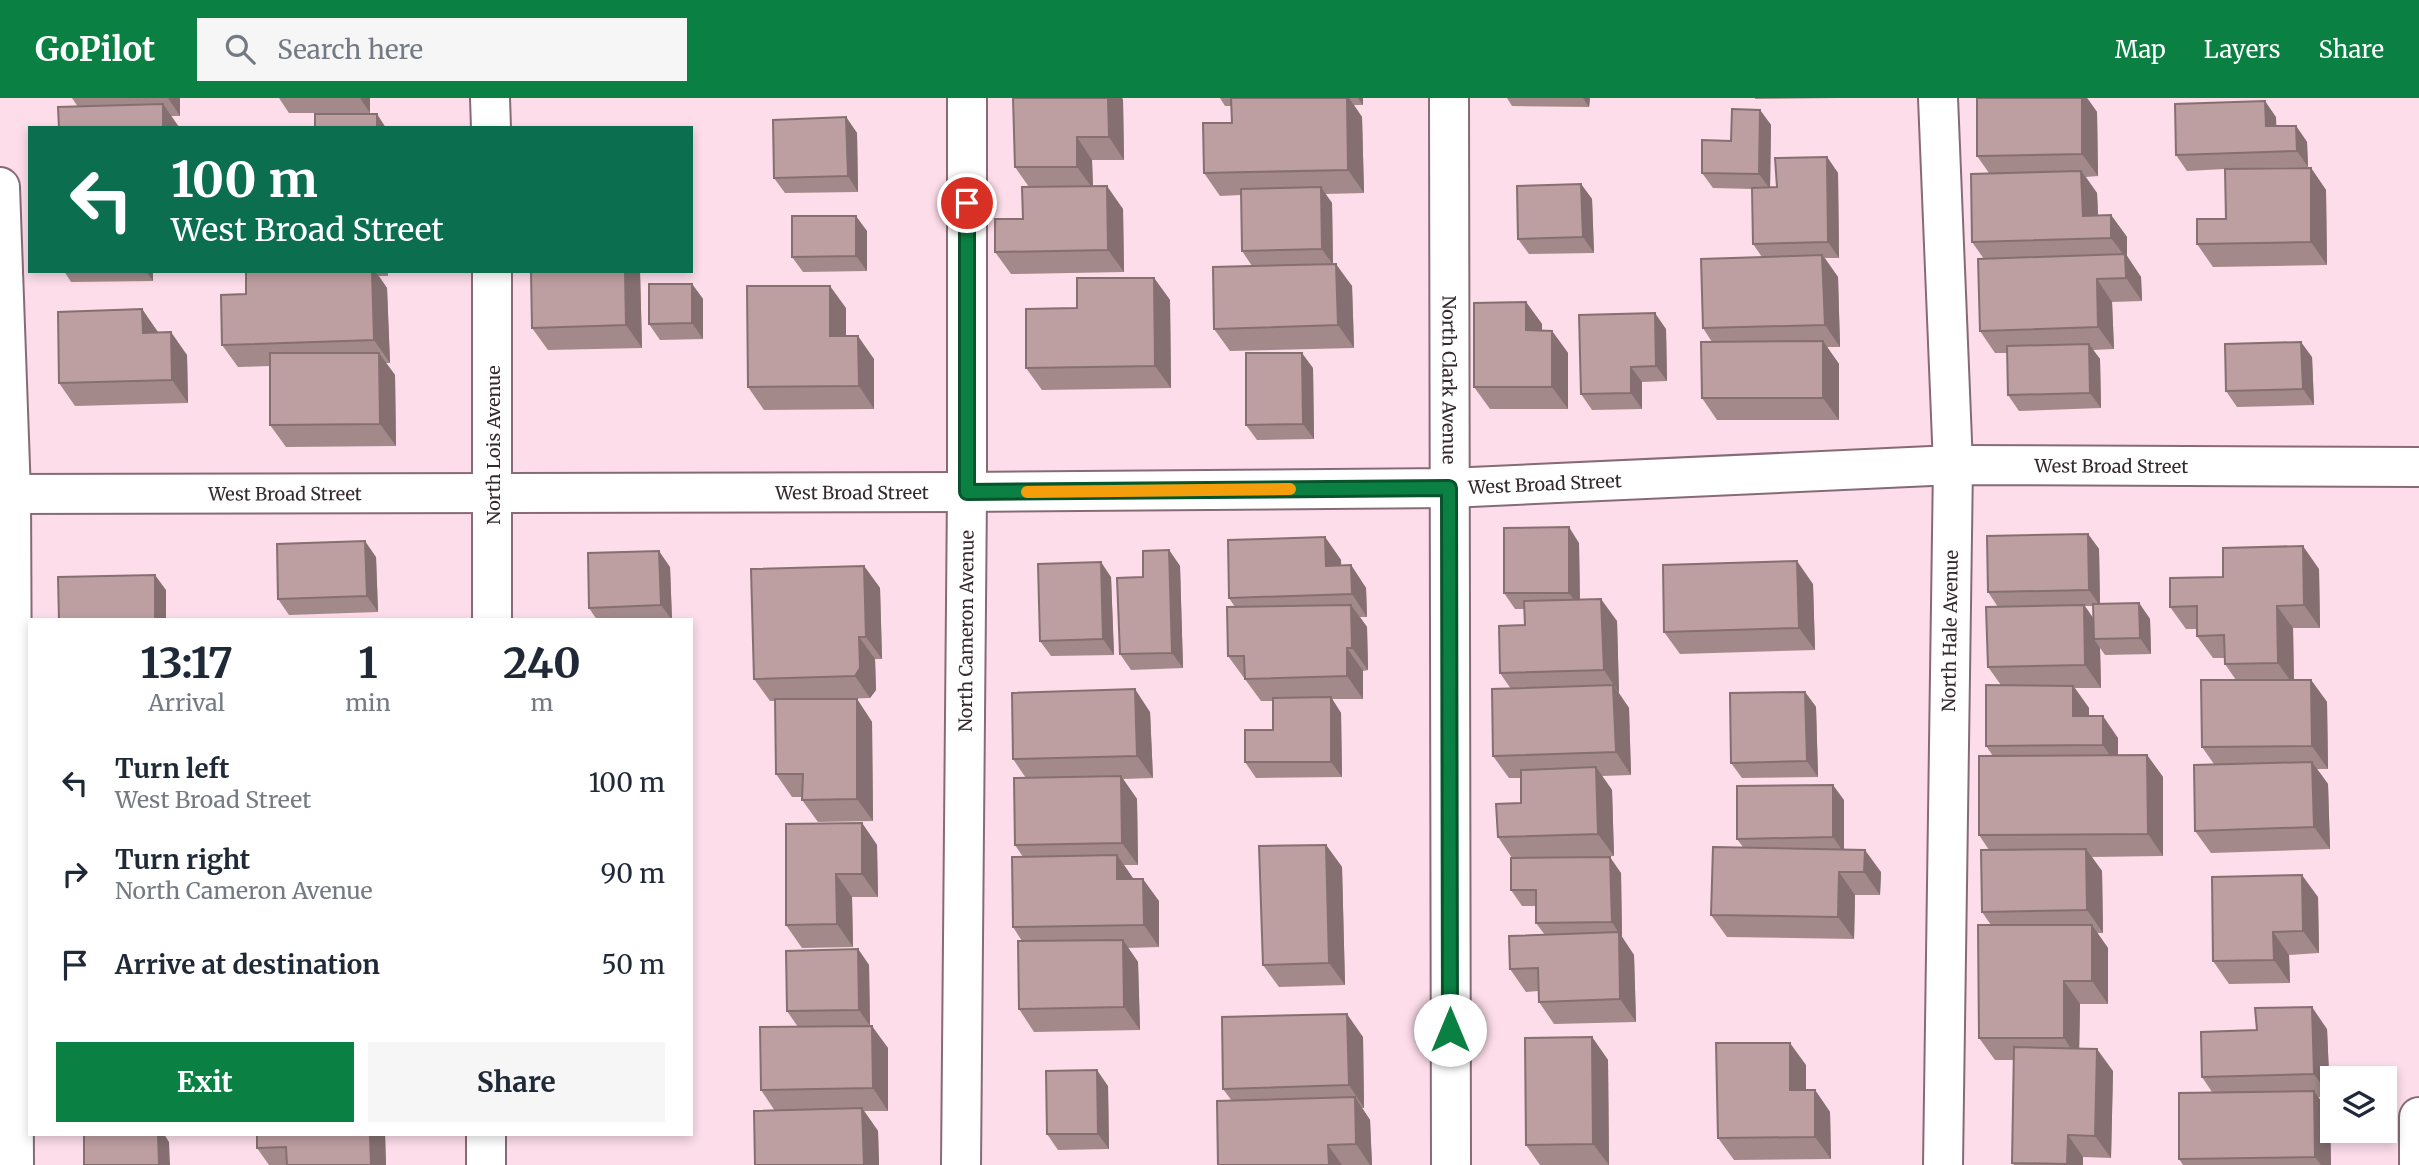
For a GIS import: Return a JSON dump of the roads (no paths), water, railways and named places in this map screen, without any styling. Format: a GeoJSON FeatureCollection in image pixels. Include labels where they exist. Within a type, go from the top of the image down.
{"type":"FeatureCollection","features":[{"type":"Feature","properties":{"kind":"street"},"geometry":{"type":"LineString","coordinates":[[491,98],[491,126]]}},
{"type":"Feature","properties":{"kind":"street","name":"North Cameron Avenue"},"geometry":{"type":"LineString","coordinates":[[961,1165],[967,492],[967,98]]}},
{"type":"Feature","properties":{"kind":"street","name":"North Clark Avenue"},"geometry":{"type":"LineString","coordinates":[[1449,98],[1451,1165]]}},
{"type":"Feature","properties":{"kind":"street","name":"North Hale Avenue"},"geometry":{"type":"LineString","coordinates":[[1938,98],[1953,465],[1943,1165]]}},
{"type":"Feature","properties":{"kind":"street"},"geometry":{"type":"LineString","coordinates":[[0,187],[14,1165]]}},
{"type":"Feature","properties":{"kind":"street","name":"North Lois Avenue"},"geometry":{"type":"LineString","coordinates":[[492,273],[492,618]]}},
{"type":"Feature","properties":{"kind":"street","name":"West Broad Street"},"geometry":{"type":"LineString","coordinates":[[5,494],[1449,488],[1953,465],[2419,467]]}},
{"type":"Feature","properties":{"kind":"street"},"geometry":{"type":"LineString","coordinates":[[2419,1117],[2419,1165]]}},
{"type":"Feature","properties":{"kind":"street"},"geometry":{"type":"LineString","coordinates":[[486,1136],[486,1165]]}}]}
